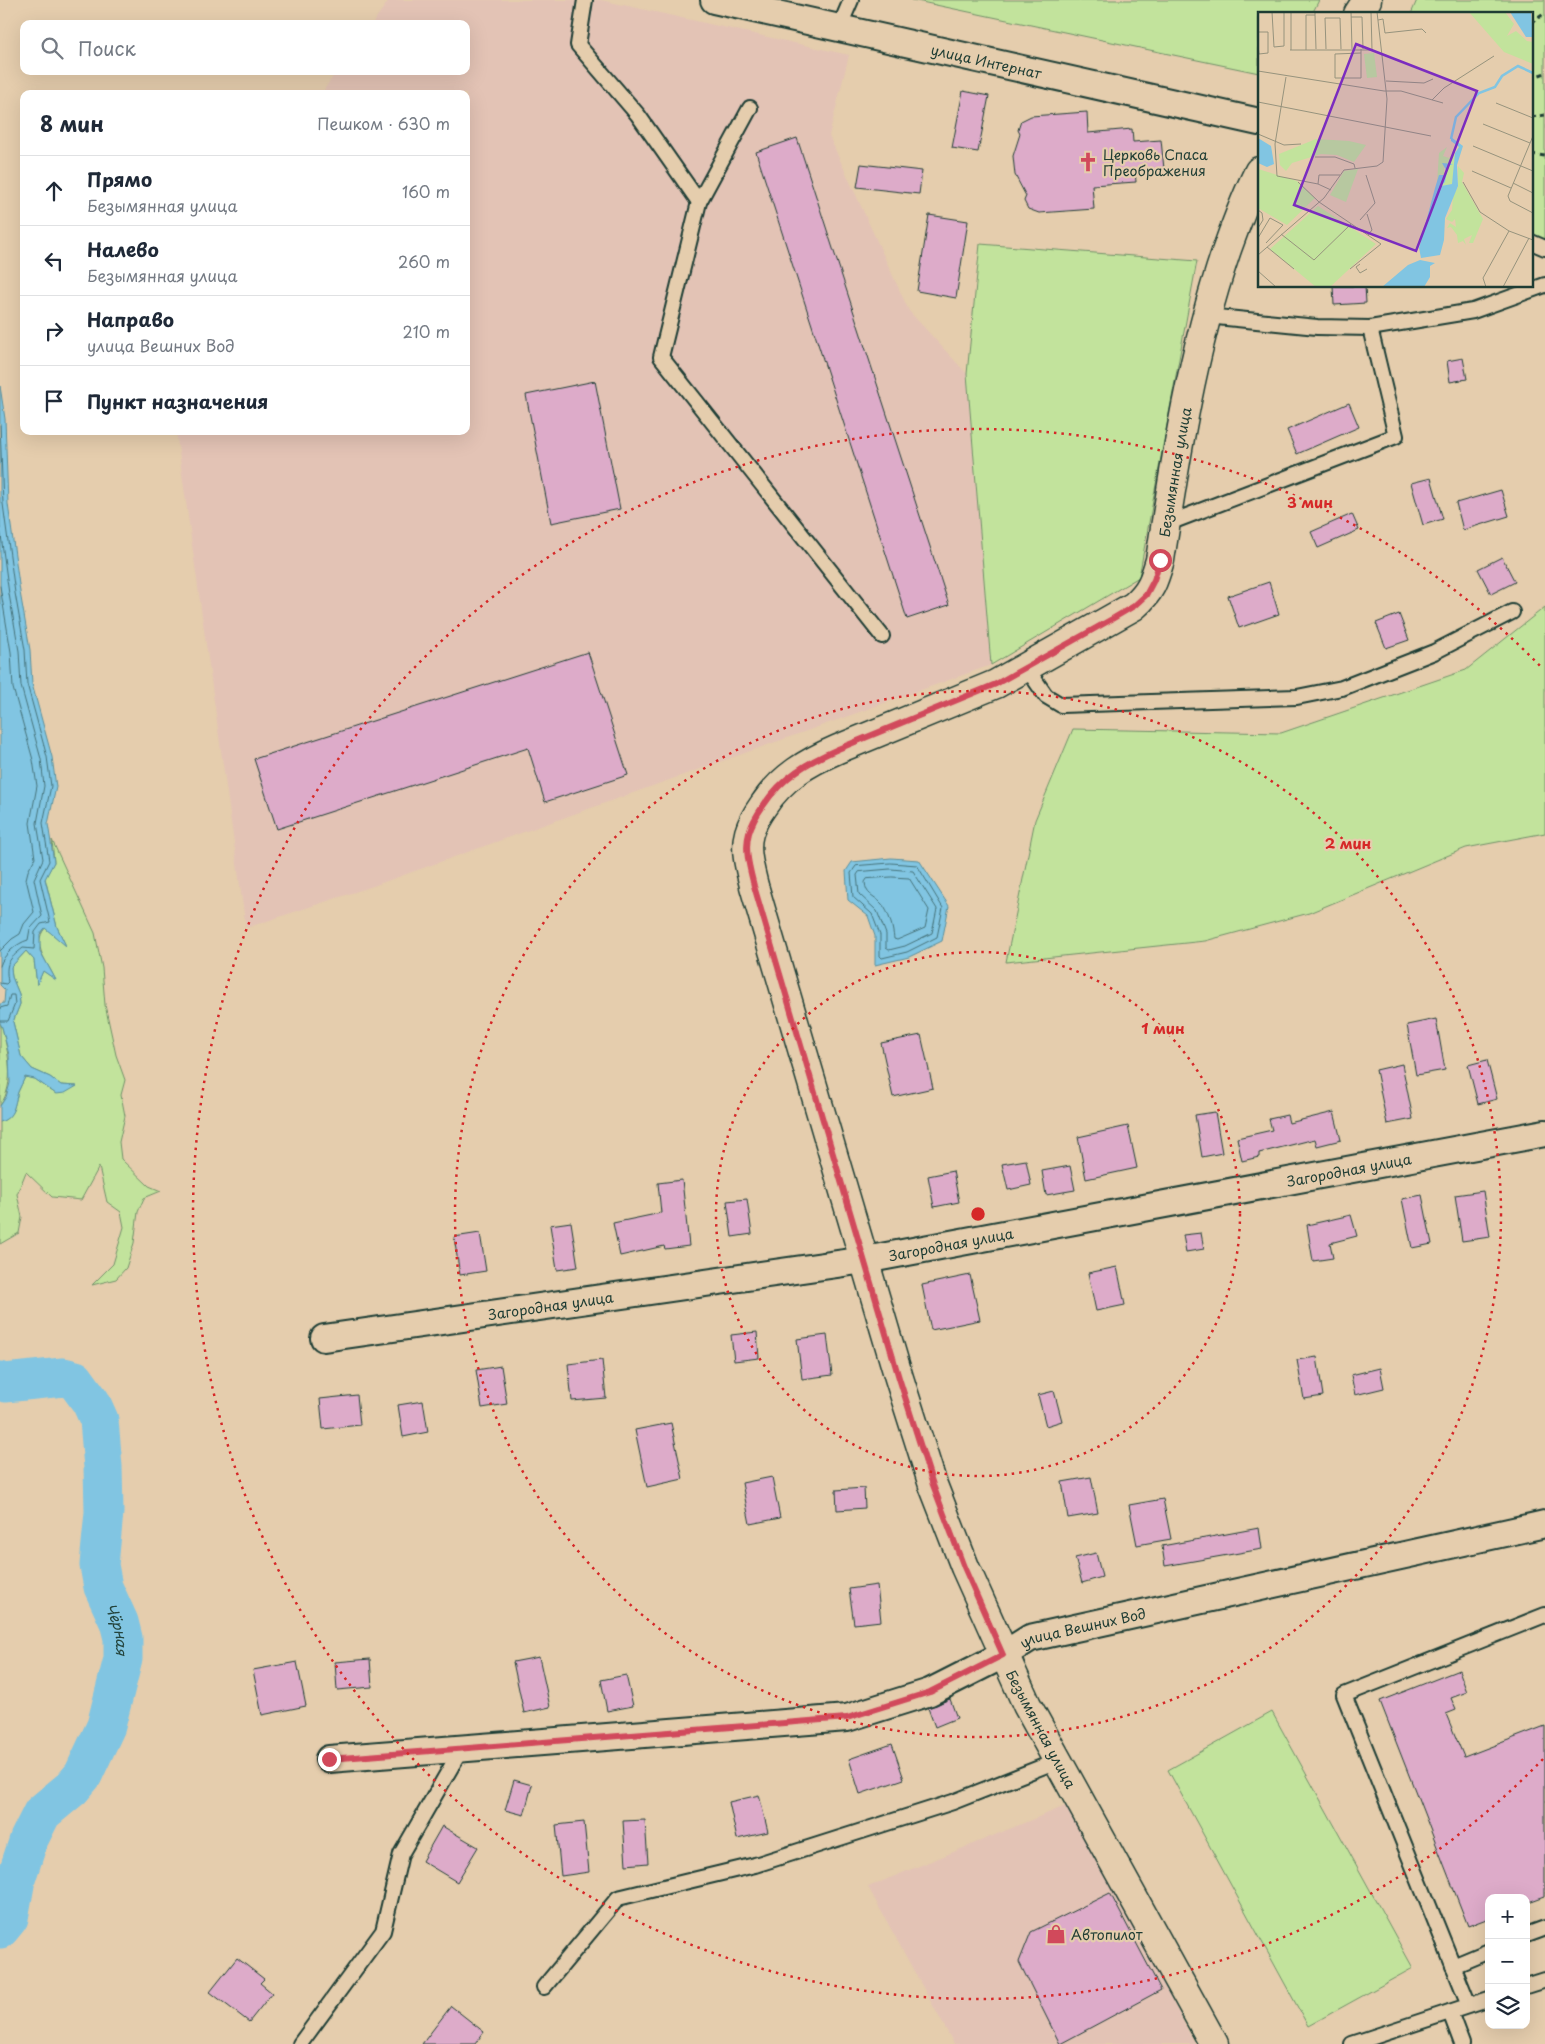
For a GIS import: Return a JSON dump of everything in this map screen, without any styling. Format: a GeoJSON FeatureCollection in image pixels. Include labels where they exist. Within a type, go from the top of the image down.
{"type":"FeatureCollection","features":[{"type":"Feature","properties":{"kind":"street","name":"улица Интернат"},"geometry":{"type":"LineString","coordinates":[[714,0],[1258,122]]}},
{"type":"Feature","properties":{"kind":"street"},"geometry":{"type":"LineString","coordinates":[[1359,12],[1367,0]]}},
{"type":"Feature","properties":{"kind":"street","name":"Безымянная улица"},"geometry":{"type":"LineString","coordinates":[[1214,2044],[1057,1762],[1003,1655],[964,1567],[933,1485],[899,1378],[754,886],[749,866],[748,849],[749,832],[758,813],[772,792],[791,774],[813,760],[986,688],[1127,610],[1146,595],[1156,574],[1186,402],[1212,292],[1245,198],[1258,173]]}},
{"type":"Feature","properties":{"kind":"street","name":"Загородная улица"},"geometry":{"type":"LineString","coordinates":[[324,1338],[865,1260],[1545,1133]]}},
{"type":"Feature","properties":{"kind":"street","name":"улица Вешних Вод"},"geometry":{"type":"LineString","coordinates":[[329,1759],[847,1718],[930,1692],[1003,1655],[1030,1638],[1545,1524]]}},
{"type":"Feature","properties":{"kind":"lane"},"geometry":{"type":"LineString","coordinates":[[585,0],[578,45],[638,115],[699,202]]}},
{"type":"Feature","properties":{"kind":"lane"},"geometry":{"type":"LineString","coordinates":[[839,28],[851,0]]}},
{"type":"Feature","properties":{"kind":"lane"},"geometry":{"type":"LineString","coordinates":[[750,108],[699,202],[661,357],[882,636]]}},
{"type":"Feature","properties":{"kind":"lane"},"geometry":{"type":"LineString","coordinates":[[1532,242],[1545,248]]}},
{"type":"Feature","properties":{"kind":"lane"},"geometry":{"type":"LineString","coordinates":[[1207,316],[1317,326],[1370,328],[1473,311],[1545,285]]}},
{"type":"Feature","properties":{"kind":"lane"},"geometry":{"type":"LineString","coordinates":[[1166,524],[1396,436],[1370,328]]}},
{"type":"Feature","properties":{"kind":"lane"},"geometry":{"type":"LineString","coordinates":[[1026,667],[1046,696],[1061,705],[1297,697],[1342,688],[1434,652],[1512,612]]}},
{"type":"Feature","properties":{"kind":"lane"},"geometry":{"type":"LineString","coordinates":[[1469,2005],[1344,1695],[1545,1615]]}},
{"type":"Feature","properties":{"kind":"lane"},"geometry":{"type":"LineString","coordinates":[[300,2044],[383,1931],[401,1854],[462,1748]]}},
{"type":"Feature","properties":{"kind":"lane"},"geometry":{"type":"LineString","coordinates":[[544,1987],[618,1898],[755,1865],[953,1802],[1057,1762]]}},
{"type":"Feature","properties":{"kind":"lane"},"geometry":{"type":"LineString","coordinates":[[1530,1934],[1545,1928]]}},
{"type":"Feature","properties":{"kind":"lane"},"geometry":{"type":"LineString","coordinates":[[1453,1966],[1485,1953]]}},
{"type":"Feature","properties":{"kind":"lane"},"geometry":{"type":"LineString","coordinates":[[1530,1985],[1545,1980]]}},
{"type":"Feature","properties":{"kind":"lane"},"geometry":{"type":"LineString","coordinates":[[1352,2044],[1485,2000]]}},
{"type":"Feature","properties":{"kind":"lane"},"geometry":{"type":"LineString","coordinates":[[1450,2012],[1462,2044]]}},
{"type":"Feature","properties":{"kind":"path"},"geometry":{"type":"LineString","coordinates":[[1532,21],[1545,13]]}},
{"type":"Feature","properties":{"kind":"path"},"geometry":{"type":"LineString","coordinates":[[1532,78],[1545,73]]}},
{"type":"Feature","properties":{"kind":"path"},"geometry":{"type":"LineString","coordinates":[[1532,117],[1545,115]]}},
{"type":"Feature","properties":{"kind":"path"},"geometry":{"type":"LineString","coordinates":[[1532,154],[1545,156]]}},
{"type":"Feature","properties":{"kind":"shaded area"},"geometry":{"type":"Polygon","coordinates":[[[389,0],[601,0],[849,55],[829,136],[909,311],[967,374],[991,665],[373,886],[246,928],[177,435],[470,435],[470,90],[324,90],[334,75],[470,75],[470,20],[375,20],[389,0]]]}},
{"type":"Feature","properties":{"kind":"shaded area"},"geometry":{"type":"Polygon","coordinates":[[[1070,1804],[1195,2044],[954,2044],[868,1887],[1070,1804]]]}},
{"type":"Feature","properties":{"kind":"green space"},"geometry":{"type":"Polygon","coordinates":[[[912,0],[1319,0],[1313,12],[1258,12],[1258,73],[912,0]]]}},
{"type":"Feature","properties":{"kind":"green space"},"geometry":{"type":"Polygon","coordinates":[[[1417,0],[1545,0],[1545,248],[1532,242],[1532,12],[1412,12],[1417,0]]]}},
{"type":"Feature","properties":{"kind":"green space"},"geometry":{"type":"Polygon","coordinates":[[[980,244],[1197,261],[1139,577],[991,665],[967,374],[980,244]]]}},
{"type":"Feature","properties":{"kind":"green space"},"geometry":{"type":"Polygon","coordinates":[[[1545,607],[1545,833],[1466,848],[1309,913],[1205,941],[1006,962],[1035,820],[1073,729],[1281,733],[1466,670],[1545,607]]]}},
{"type":"Feature","properties":{"kind":"green space"},"geometry":{"type":"Polygon","coordinates":[[[52,840],[95,933],[102,968],[105,1005],[116,1055],[125,1080],[121,1095],[125,1116],[119,1142],[121,1159],[149,1186],[161,1191],[144,1198],[138,1212],[134,1243],[126,1268],[116,1279],[92,1285],[113,1264],[124,1227],[121,1212],[107,1202],[99,1167],[81,1200],[52,1197],[26,1172],[17,1194],[22,1217],[19,1233],[0,1244],[0,1122],[9,1117],[25,1077],[35,1079],[56,1094],[76,1086],[61,1085],[50,1077],[32,1069],[21,1056],[13,1022],[20,1004],[11,967],[26,951],[34,960],[37,984],[43,971],[55,979],[40,948],[41,935],[45,928],[65,944],[57,927],[45,878],[54,862],[52,840]]]}},
{"type":"Feature","properties":{"kind":"green space"},"geometry":{"type":"Polygon","coordinates":[[[0,1023],[6,1047],[9,1077],[5,1097],[0,1106],[0,1023]]]}},
{"type":"Feature","properties":{"kind":"green space"},"geometry":{"type":"Polygon","coordinates":[[[1272,1712],[1413,1968],[1308,2026],[1168,1770],[1272,1712]]]}},
{"type":"Feature","properties":{"kind":"water"},"geometry":{"type":"Polygon","coordinates":[[[0,386],[5,419],[8,504],[30,650],[32,684],[52,757],[56,787],[48,824],[54,862],[45,879],[57,927],[66,946],[45,928],[40,934],[40,951],[56,980],[43,971],[37,985],[34,960],[26,951],[11,967],[20,1004],[13,1022],[21,1056],[32,1069],[50,1077],[61,1085],[77,1086],[65,1093],[56,1094],[35,1079],[25,1077],[11,1114],[0,1122],[0,1106],[6,1097],[10,1083],[9,1055],[0,1023],[0,1004],[4,1003],[5,990],[0,985],[0,386]]]}},
{"type":"Feature","properties":{"kind":"water"},"geometry":{"type":"Polygon","coordinates":[[[891,858],[919,860],[949,906],[942,941],[909,957],[875,965],[875,936],[868,916],[848,900],[846,871],[852,862],[891,858]]]}},
{"type":"Feature","properties":{"kind":"water"},"geometry":{"type":"Polygon","coordinates":[[[69,1366],[88,1382],[94,1396],[99,1420],[73,1391],[62,1385],[45,1385],[0,1393],[0,1367],[15,1370],[62,1371],[69,1366]]]}},
{"type":"Feature","properties":{"kind":"building"},"geometry":{"type":"Polygon","coordinates":[[[963,91],[989,96],[978,152],[952,148],[963,91]]]}},
{"type":"Feature","properties":{"kind":"building","name":"Церковь Спаса Преображения"},"geometry":{"type":"Polygon","coordinates":[[[1087,112],[1088,133],[1132,129],[1133,142],[1161,140],[1164,169],[1135,171],[1136,182],[1092,185],[1094,209],[1039,213],[1028,209],[1024,201],[1026,196],[1015,175],[1013,156],[1020,134],[1018,130],[1021,121],[1031,116],[1087,112]]]}},
{"type":"Feature","properties":{"kind":"building"},"geometry":{"type":"Polygon","coordinates":[[[797,138],[949,605],[907,619],[756,152],[797,138]]]}},
{"type":"Feature","properties":{"kind":"building"},"geometry":{"type":"Polygon","coordinates":[[[861,164],[922,171],[919,194],[857,187],[861,164]]]}},
{"type":"Feature","properties":{"kind":"building"},"geometry":{"type":"Polygon","coordinates":[[[929,215],[968,221],[956,298],[917,291],[929,215]]]}},
{"type":"Feature","properties":{"kind":"building"},"geometry":{"type":"Polygon","coordinates":[[[1333,288],[1365,288],[1366,303],[1334,305],[1333,288]]]}},
{"type":"Feature","properties":{"kind":"building"},"geometry":{"type":"Polygon","coordinates":[[[1463,358],[1467,379],[1450,382],[1447,361],[1463,358]]]}},
{"type":"Feature","properties":{"kind":"building"},"geometry":{"type":"Polygon","coordinates":[[[595,381],[620,509],[551,523],[526,395],[595,381]]]}},
{"type":"Feature","properties":{"kind":"building"},"geometry":{"type":"Polygon","coordinates":[[[1349,403],[1359,427],[1297,454],[1287,430],[1349,403]]]}},
{"type":"Feature","properties":{"kind":"building"},"geometry":{"type":"Polygon","coordinates":[[[1431,478],[1443,519],[1423,525],[1411,483],[1431,478]]]}},
{"type":"Feature","properties":{"kind":"building"},"geometry":{"type":"Polygon","coordinates":[[[1501,490],[1509,516],[1463,530],[1456,503],[1501,490]]]}},
{"type":"Feature","properties":{"kind":"building"},"geometry":{"type":"Polygon","coordinates":[[[1352,514],[1359,530],[1318,548],[1311,532],[1352,514]]]}},
{"type":"Feature","properties":{"kind":"building"},"geometry":{"type":"Polygon","coordinates":[[[1502,557],[1515,582],[1491,594],[1478,569],[1502,557]]]}},
{"type":"Feature","properties":{"kind":"building"},"geometry":{"type":"Polygon","coordinates":[[[1269,582],[1279,614],[1239,628],[1228,596],[1269,582]]]}},
{"type":"Feature","properties":{"kind":"building"},"geometry":{"type":"Polygon","coordinates":[[[1399,614],[1409,640],[1386,648],[1376,623],[1399,614]]]}},
{"type":"Feature","properties":{"kind":"building"},"geometry":{"type":"Polygon","coordinates":[[[588,652],[628,775],[545,802],[528,748],[277,829],[254,759],[588,652]]]}},
{"type":"Feature","properties":{"kind":"building"},"geometry":{"type":"Polygon","coordinates":[[[1436,1019],[1445,1070],[1416,1075],[1407,1025],[1436,1019]]]}},
{"type":"Feature","properties":{"kind":"building"},"geometry":{"type":"Polygon","coordinates":[[[921,1035],[933,1088],[893,1097],[881,1043],[921,1035]]]}},
{"type":"Feature","properties":{"kind":"building"},"geometry":{"type":"Polygon","coordinates":[[[1487,1060],[1497,1099],[1478,1104],[1468,1065],[1487,1060]]]}},
{"type":"Feature","properties":{"kind":"building"},"geometry":{"type":"Polygon","coordinates":[[[1402,1064],[1413,1119],[1387,1124],[1376,1070],[1402,1064]]]}},
{"type":"Feature","properties":{"kind":"building"},"geometry":{"type":"Polygon","coordinates":[[[1215,1112],[1222,1153],[1202,1157],[1195,1115],[1215,1112]]]}},
{"type":"Feature","properties":{"kind":"building"},"geometry":{"type":"Polygon","coordinates":[[[1334,1112],[1341,1140],[1317,1146],[1315,1139],[1259,1153],[1259,1157],[1242,1161],[1237,1138],[1272,1130],[1269,1119],[1287,1115],[1289,1123],[1334,1112]]]}},
{"type":"Feature","properties":{"kind":"building"},"geometry":{"type":"Polygon","coordinates":[[[1128,1126],[1137,1168],[1086,1179],[1078,1137],[1128,1126]]]}},
{"type":"Feature","properties":{"kind":"building"},"geometry":{"type":"Polygon","coordinates":[[[1026,1160],[1031,1185],[1008,1190],[1002,1164],[1026,1160]]]}},
{"type":"Feature","properties":{"kind":"building"},"geometry":{"type":"Polygon","coordinates":[[[1070,1166],[1075,1190],[1046,1195],[1042,1171],[1070,1166]]]}},
{"type":"Feature","properties":{"kind":"building"},"geometry":{"type":"Polygon","coordinates":[[[953,1171],[959,1202],[934,1207],[928,1176],[953,1171]]]}},
{"type":"Feature","properties":{"kind":"building"},"geometry":{"type":"Polygon","coordinates":[[[682,1180],[689,1246],[665,1249],[664,1246],[620,1256],[613,1223],[661,1213],[658,1183],[682,1180]]]}},
{"type":"Feature","properties":{"kind":"building"},"geometry":{"type":"Polygon","coordinates":[[[1483,1191],[1490,1237],[1462,1241],[1455,1195],[1483,1191]]]}},
{"type":"Feature","properties":{"kind":"building"},"geometry":{"type":"Polygon","coordinates":[[[1422,1195],[1432,1244],[1412,1248],[1402,1199],[1422,1195]]]}},
{"type":"Feature","properties":{"kind":"building"},"geometry":{"type":"Polygon","coordinates":[[[747,1199],[752,1234],[732,1237],[727,1201],[747,1199]]]}},
{"type":"Feature","properties":{"kind":"building"},"geometry":{"type":"Polygon","coordinates":[[[1351,1215],[1357,1236],[1330,1243],[1333,1258],[1313,1261],[1307,1225],[1351,1215]]]}},
{"type":"Feature","properties":{"kind":"building"},"geometry":{"type":"Polygon","coordinates":[[[571,1222],[578,1267],[557,1270],[550,1225],[571,1222]]]}},
{"type":"Feature","properties":{"kind":"building"},"geometry":{"type":"Polygon","coordinates":[[[480,1233],[486,1271],[460,1275],[454,1237],[480,1233]]]}},
{"type":"Feature","properties":{"kind":"building"},"geometry":{"type":"Polygon","coordinates":[[[1201,1233],[1204,1249],[1186,1252],[1183,1235],[1201,1233]]]}},
{"type":"Feature","properties":{"kind":"building"},"geometry":{"type":"Polygon","coordinates":[[[1117,1267],[1125,1305],[1096,1311],[1088,1273],[1117,1267]]]}},
{"type":"Feature","properties":{"kind":"building"},"geometry":{"type":"Polygon","coordinates":[[[970,1275],[980,1320],[931,1330],[922,1285],[970,1275]]]}},
{"type":"Feature","properties":{"kind":"building"},"geometry":{"type":"Polygon","coordinates":[[[757,1332],[759,1358],[734,1361],[731,1335],[757,1332]]]}},
{"type":"Feature","properties":{"kind":"building"},"geometry":{"type":"Polygon","coordinates":[[[827,1335],[832,1375],[802,1379],[797,1339],[827,1335]]]}},
{"type":"Feature","properties":{"kind":"building"},"geometry":{"type":"Polygon","coordinates":[[[1317,1357],[1323,1396],[1304,1399],[1297,1360],[1317,1357]]]}},
{"type":"Feature","properties":{"kind":"building"},"geometry":{"type":"Polygon","coordinates":[[[602,1360],[606,1398],[572,1401],[568,1364],[602,1360]]]}},
{"type":"Feature","properties":{"kind":"building"},"geometry":{"type":"Polygon","coordinates":[[[501,1366],[507,1404],[482,1408],[476,1370],[501,1366]]]}},
{"type":"Feature","properties":{"kind":"building"},"geometry":{"type":"Polygon","coordinates":[[[1380,1368],[1384,1388],[1355,1395],[1351,1375],[1380,1368]]]}},
{"type":"Feature","properties":{"kind":"building"},"geometry":{"type":"Polygon","coordinates":[[[1054,1391],[1062,1421],[1046,1426],[1038,1395],[1054,1391]]]}},
{"type":"Feature","properties":{"kind":"building"},"geometry":{"type":"Polygon","coordinates":[[[357,1395],[360,1425],[323,1429],[320,1399],[357,1395]]]}},
{"type":"Feature","properties":{"kind":"building"},"geometry":{"type":"Polygon","coordinates":[[[423,1401],[428,1432],[403,1437],[398,1405],[423,1401]]]}},
{"type":"Feature","properties":{"kind":"building"},"geometry":{"type":"Polygon","coordinates":[[[671,1423],[683,1479],[647,1487],[635,1430],[671,1423]]]}},
{"type":"Feature","properties":{"kind":"building"},"geometry":{"type":"Polygon","coordinates":[[[772,1477],[780,1518],[750,1524],[742,1483],[772,1477]]]}},
{"type":"Feature","properties":{"kind":"building"},"geometry":{"type":"Polygon","coordinates":[[[1091,1477],[1098,1513],[1068,1518],[1062,1482],[1091,1477]]]}},
{"type":"Feature","properties":{"kind":"building"},"geometry":{"type":"Polygon","coordinates":[[[864,1488],[865,1508],[837,1510],[836,1490],[864,1488]]]}},
{"type":"Feature","properties":{"kind":"building"},"geometry":{"type":"Polygon","coordinates":[[[1163,1499],[1171,1539],[1137,1545],[1129,1505],[1163,1499]]]}},
{"type":"Feature","properties":{"kind":"building"},"geometry":{"type":"Polygon","coordinates":[[[1259,1528],[1262,1549],[1165,1566],[1162,1546],[1259,1528]]]}},
{"type":"Feature","properties":{"kind":"building"},"geometry":{"type":"Polygon","coordinates":[[[1096,1553],[1102,1577],[1082,1583],[1075,1558],[1096,1553]]]}},
{"type":"Feature","properties":{"kind":"building"},"geometry":{"type":"Polygon","coordinates":[[[877,1585],[881,1621],[854,1624],[849,1589],[877,1585]]]}},
{"type":"Feature","properties":{"kind":"building"},"geometry":{"type":"Polygon","coordinates":[[[539,1657],[550,1707],[524,1713],[513,1662],[539,1657]]]}},
{"type":"Feature","properties":{"kind":"building"},"geometry":{"type":"Polygon","coordinates":[[[370,1659],[372,1687],[337,1690],[335,1662],[370,1659]]]}},
{"type":"Feature","properties":{"kind":"building"},"geometry":{"type":"Polygon","coordinates":[[[297,1662],[306,1706],[262,1715],[253,1670],[297,1662]]]}},
{"type":"Feature","properties":{"kind":"building"},"geometry":{"type":"Polygon","coordinates":[[[1459,1670],[1467,1692],[1451,1698],[1456,1710],[1446,1714],[1464,1757],[1545,1726],[1545,1896],[1530,1902],[1530,1894],[1485,1894],[1485,1920],[1468,1926],[1380,1701],[1459,1670]]]}},
{"type":"Feature","properties":{"kind":"building"},"geometry":{"type":"Polygon","coordinates":[[[626,1675],[633,1706],[607,1711],[601,1680],[626,1675]]]}},
{"type":"Feature","properties":{"kind":"building"},"geometry":{"type":"Polygon","coordinates":[[[950,1699],[957,1718],[935,1727],[928,1708],[950,1699]]]}},
{"type":"Feature","properties":{"kind":"building"},"geometry":{"type":"Polygon","coordinates":[[[892,1744],[904,1779],[860,1794],[849,1759],[892,1744]]]}},
{"type":"Feature","properties":{"kind":"building"},"geometry":{"type":"Polygon","coordinates":[[[514,1780],[532,1785],[524,1815],[505,1810],[514,1780]]]}},
{"type":"Feature","properties":{"kind":"building"},"geometry":{"type":"Polygon","coordinates":[[[759,1795],[768,1832],[737,1839],[729,1802],[759,1795]]]}},
{"type":"Feature","properties":{"kind":"building"},"geometry":{"type":"Polygon","coordinates":[[[645,1820],[648,1863],[626,1865],[623,1821],[645,1820]]]}},
{"type":"Feature","properties":{"kind":"building"},"geometry":{"type":"Polygon","coordinates":[[[584,1822],[589,1872],[561,1876],[556,1825],[584,1822]]]}},
{"type":"Feature","properties":{"kind":"building"},"geometry":{"type":"Polygon","coordinates":[[[442,1826],[478,1847],[457,1882],[422,1861],[442,1826]]]}},
{"type":"Feature","properties":{"kind":"building"},"geometry":{"type":"Polygon","coordinates":[[[1110,1893],[1161,1990],[1060,2044],[1019,1962],[1031,1932],[1110,1893]]]}},
{"type":"Feature","properties":{"kind":"building"},"geometry":{"type":"Polygon","coordinates":[[[237,1958],[264,1979],[260,1983],[272,1993],[249,2022],[210,1992],[237,1958]]]}},
{"type":"Feature","properties":{"kind":"building"},"geometry":{"type":"Polygon","coordinates":[[[451,2006],[484,2032],[475,2044],[422,2044],[451,2006]]]}},
{"type":"Feature","properties":{"kind":"waterway","name":"Чёрная"},"geometry":{"type":"LineString","coordinates":[[0,1381],[5,1383],[63,1377],[75,1380],[91,1402],[99,1420],[103,1467],[104,1512],[99,1565],[103,1587],[119,1622],[123,1638],[123,1659],[106,1726],[83,1775],[72,1788],[42,1813],[29,1839],[16,1879],[9,1918],[0,1929]]}},
{"type":"Feature","properties":{"kind":"place","name":"Церковь Спаса Преображения"},"geometry":{"type":"Point","coordinates":[1088,162]}},
{"type":"Feature","properties":{"kind":"place","name":"Автопилот"},"geometry":{"type":"Point","coordinates":[1056,1934]}},
{"type":"Feature","properties":{"kind":"route"},"geometry":{"type":"LineString","coordinates":[[329,1759],[847,1718],[930,1692],[1003,1655],[964,1567],[933,1485],[899,1378],[754,886],[749,866],[749,832],[758,813],[772,792],[791,774],[813,760],[838,749],[996,684],[1112,619],[1134,606],[1146,595],[1154,580],[1160,560]]}}]}
